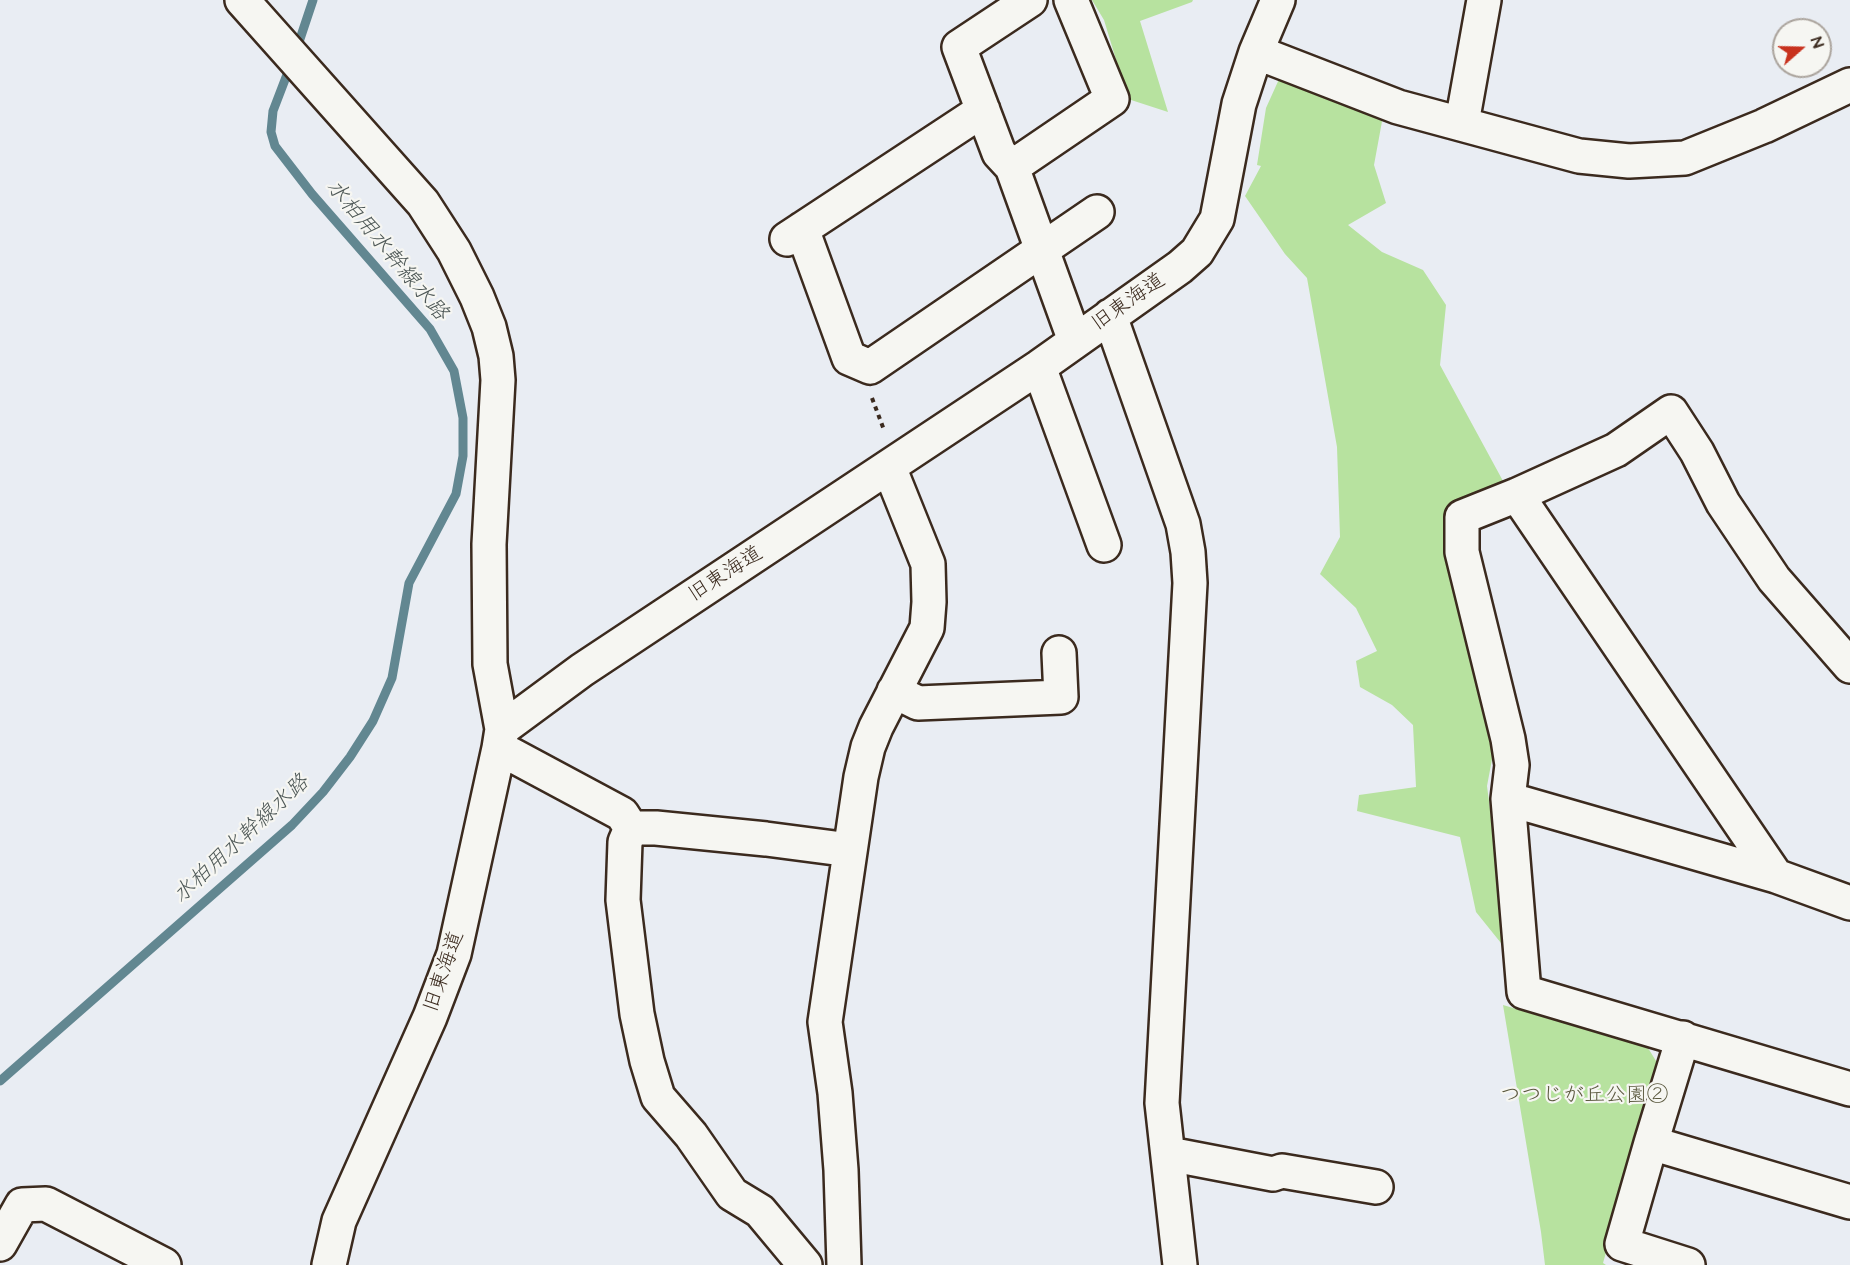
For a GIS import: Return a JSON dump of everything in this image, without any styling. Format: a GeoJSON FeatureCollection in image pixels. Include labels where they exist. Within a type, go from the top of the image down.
{"type":"FeatureCollection","features":[{"type":"Feature","properties":{"kind":"street"},"geometry":{"type":"LineString","coordinates":[[242,0],[423,203],[454,251],[477,297],[489,327],[496,356],[498,380],[489,544],[490,663],[500,739],[622,814],[631,828]]}},
{"type":"Feature","properties":{"kind":"street"},"geometry":{"type":"LineString","coordinates":[[1030,0],[959,47],[999,153],[1012,167],[1075,341]]}},
{"type":"Feature","properties":{"kind":"street"},"geometry":{"type":"LineString","coordinates":[[1012,167],[1112,99],[1071,0]]}},
{"type":"Feature","properties":{"kind":"street","name":"旧東海道"},"geometry":{"type":"LineString","coordinates":[[329,1265],[339,1221],[430,1017],[454,954],[500,739],[582,670],[1039,367],[1180,267],[1197,252],[1217,219],[1239,105],[1256,52],[1278,0]]}},
{"type":"Feature","properties":{"kind":"street"},"geometry":{"type":"LineString","coordinates":[[1462,123],[1484,0]]}},
{"type":"Feature","properties":{"kind":"street"},"geometry":{"type":"LineString","coordinates":[[1256,52],[1398,107],[1579,156],[1629,161],[1685,158],[1764,126],[1850,85]]}},
{"type":"Feature","properties":{"kind":"street"},"geometry":{"type":"LineString","coordinates":[[983,110],[794,234],[849,358],[870,367],[1097,212]]}},
{"type":"Feature","properties":{"kind":"street"},"geometry":{"type":"LineString","coordinates":[[1110,316],[1183,524],[1188,552],[1190,583],[1162,1103],[1180,1265]]}},
{"type":"Feature","properties":{"kind":"street"},"geometry":{"type":"LineString","coordinates":[[1039,367],[1104,546]]}},
{"type":"Feature","properties":{"kind":"street"},"geometry":{"type":"LineString","coordinates":[[1850,666],[1774,579],[1723,502],[1697,452],[1671,412],[1616,450],[1462,517],[1462,552],[1512,765],[1508,799],[1524,992],[1850,1089]]}},
{"type":"Feature","properties":{"kind":"street"},"geometry":{"type":"LineString","coordinates":[[844,1265],[841,1170],[835,1093],[825,1022],[861,777],[868,747],[927,628],[929,602],[928,564],[894,463]]}},
{"type":"Feature","properties":{"kind":"street"},"geometry":{"type":"LineString","coordinates":[[1517,495],[1776,876]]}},
{"type":"Feature","properties":{"kind":"street"},"geometry":{"type":"LineString","coordinates":[[894,691],[918,703],[1061,697],[1059,653]]}},
{"type":"Feature","properties":{"kind":"street"},"geometry":{"type":"LineString","coordinates":[[1508,799],[1776,876],[1850,903]]}},
{"type":"Feature","properties":{"kind":"street"},"geometry":{"type":"LineString","coordinates":[[631,828],[656,828],[850,850]]}},
{"type":"Feature","properties":{"kind":"street"},"geometry":{"type":"LineString","coordinates":[[631,828],[625,842],[623,900],[637,1014],[646,1060],[658,1098],[691,1135],[732,1194],[760,1211],[805,1265]]}},
{"type":"Feature","properties":{"kind":"street"},"geometry":{"type":"LineString","coordinates":[[1683,1038],[1622,1244],[1688,1265]]}},
{"type":"Feature","properties":{"kind":"street"},"geometry":{"type":"LineString","coordinates":[[1651,1143],[1850,1202]]}},
{"type":"Feature","properties":{"kind":"street"},"geometry":{"type":"LineString","coordinates":[[1169,1154],[1273,1174],[1282,1171],[1376,1187]]}},
{"type":"Feature","properties":{"kind":"street"},"geometry":{"type":"LineString","coordinates":[[0,1244],[22,1205],[46,1204],[151,1262]]}},
{"type":"Feature","properties":{"kind":"path"},"geometry":{"type":"LineString","coordinates":[[867,366],[864,379],[884,429],[894,463]]}},
{"type":"Feature","properties":{"kind":"green space"},"geometry":{"type":"Polygon","coordinates":[[[1092,0],[1193,0],[1140,21],[1168,112],[1128,99],[1104,20],[1092,0]]]}},
{"type":"Feature","properties":{"kind":"green space"},"geometry":{"type":"Polygon","coordinates":[[[1280,77],[1383,116],[1374,165],[1386,203],[1348,225],[1382,252],[1423,270],[1446,305],[1440,365],[1503,481],[1444,511],[1476,684],[1493,754],[1487,786],[1509,953],[1476,912],[1460,837],[1357,811],[1359,795],[1416,787],[1413,725],[1392,705],[1360,687],[1356,661],[1377,651],[1356,608],[1320,574],[1340,537],[1337,447],[1307,278],[1285,254],[1245,196],[1261,166],[1257,165],[1266,108],[1280,77]]]}},
{"type":"Feature","properties":{"kind":"green space","name":"つつじが丘公園②"},"geometry":{"type":"Polygon","coordinates":[[[1503,1005],[1648,1048],[1661,1069],[1603,1263],[1606,1265],[1545,1265],[1503,1005]]]}},
{"type":"Feature","properties":{"kind":"waterway","name":"水柏用水幹線水路"},"geometry":{"type":"LineString","coordinates":[[296,51],[313,0]]}},
{"type":"Feature","properties":{"kind":"waterway","name":"水柏用水幹線水路"},"geometry":{"type":"LineString","coordinates":[[0,1081],[292,825],[323,792],[350,757],[373,721],[392,678],[409,583],[456,494],[463,456],[463,418],[454,371],[430,329],[312,194],[275,146],[271,132],[273,111],[291,64]]}}]}
